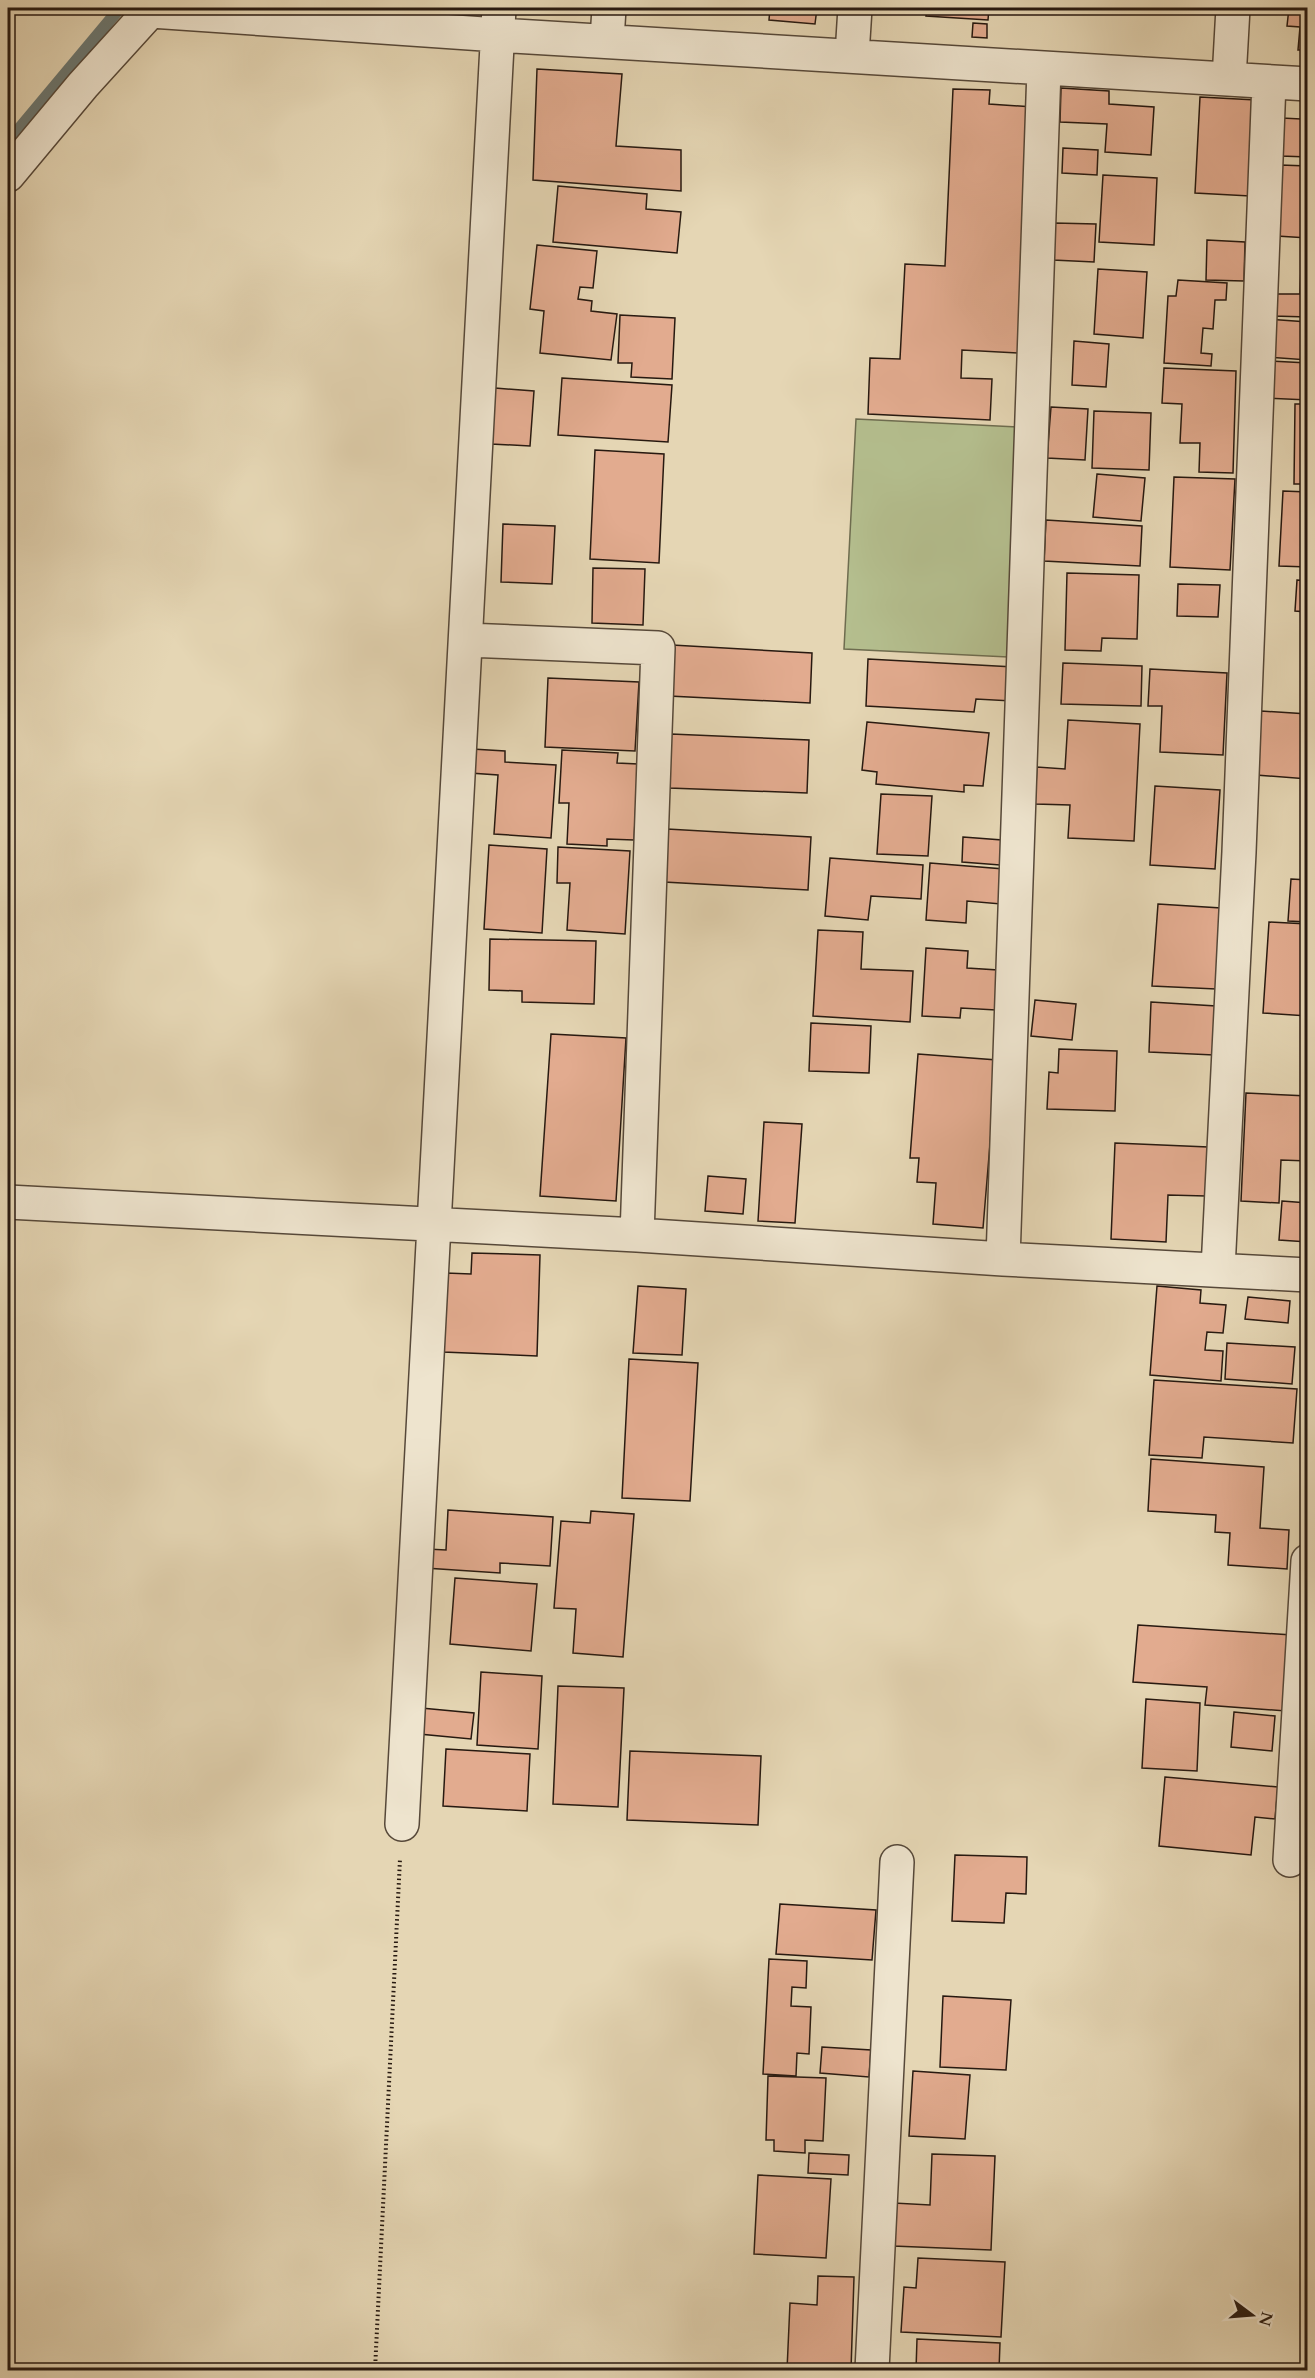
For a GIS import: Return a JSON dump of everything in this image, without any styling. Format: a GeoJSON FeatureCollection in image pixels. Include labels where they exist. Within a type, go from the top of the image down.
{"type":"FeatureCollection","features":[{"type":"Feature","properties":{"kind":"street"},"geometry":{"type":"LineString","coordinates":[[607,40],[609,8]]}},
{"type":"Feature","properties":{"kind":"street"},"geometry":{"type":"LineString","coordinates":[[852,55],[855,8]]}},
{"type":"Feature","properties":{"kind":"street"},"geometry":{"type":"LineString","coordinates":[[1229,79],[1233,8]]}},
{"type":"Feature","properties":{"kind":"street"},"geometry":{"type":"LineString","coordinates":[[8,175],[152,9],[499,21],[607,40],[1308,84]]}},
{"type":"Feature","properties":{"kind":"street"},"geometry":{"type":"LineString","coordinates":[[402,1824],[499,21]]}},
{"type":"Feature","properties":{"kind":"street"},"geometry":{"type":"LineString","coordinates":[[1003,1259],[1044,69]]}},
{"type":"Feature","properties":{"kind":"street"},"geometry":{"type":"LineString","coordinates":[[1218,1269],[1239,852],[1269,82]]}},
{"type":"Feature","properties":{"kind":"street"},"geometry":{"type":"LineString","coordinates":[[466,640],[658,648],[638,1235]]}},
{"type":"Feature","properties":{"kind":"street"},"geometry":{"type":"LineString","coordinates":[[8,1202],[638,1235],[1003,1259],[1308,1275]]}},
{"type":"Feature","properties":{"kind":"street"},"geometry":{"type":"LineString","coordinates":[[1290,1860],[1308,1561]]}},
{"type":"Feature","properties":{"kind":"street"},"geometry":{"type":"LineString","coordinates":[[872,2370],[897,1862]]}},
{"type":"Feature","properties":{"kind":"path"},"geometry":{"type":"LineString","coordinates":[[375,2370],[402,1824]]}},
{"type":"Feature","properties":{"kind":"green space"},"geometry":{"type":"Polygon","coordinates":[[[856,419],[1020,427],[1008,657],[844,649],[856,419]]]}},
{"type":"Feature","properties":{"kind":"building"},"geometry":{"type":"Polygon","coordinates":[[[770,8],[817,8],[815,24],[769,20],[770,8]]]}},
{"type":"Feature","properties":{"kind":"building"},"geometry":{"type":"Polygon","coordinates":[[[927,8],[989,8],[988,20],[926,16],[927,8]]]}},
{"type":"Feature","properties":{"kind":"building"},"geometry":{"type":"Polygon","coordinates":[[[1289,8],[1308,8],[1308,50],[1298,50],[1300,27],[1287,26],[1289,8]]]}},
{"type":"Feature","properties":{"kind":"building"},"geometry":{"type":"Polygon","coordinates":[[[973,23],[987,24],[987,38],[972,37],[973,23]]]}},
{"type":"Feature","properties":{"kind":"building"},"geometry":{"type":"Polygon","coordinates":[[[537,69],[622,74],[616,146],[681,150],[681,191],[533,180],[537,69]]]}},
{"type":"Feature","properties":{"kind":"building"},"geometry":{"type":"Polygon","coordinates":[[[1061,88],[1109,91],[1109,104],[1154,107],[1151,155],[1105,152],[1107,124],[1060,122],[1061,88]]]}},
{"type":"Feature","properties":{"kind":"building"},"geometry":{"type":"Polygon","coordinates":[[[953,89],[990,90],[989,104],[1033,107],[1020,353],[962,350],[961,378],[992,379],[990,420],[868,414],[870,358],[900,359],[905,264],[945,266],[953,89]]]}},
{"type":"Feature","properties":{"kind":"building"},"geometry":{"type":"Polygon","coordinates":[[[1200,97],[1256,100],[1250,196],[1195,193],[1200,97]]]}},
{"type":"Feature","properties":{"kind":"building"},"geometry":{"type":"Polygon","coordinates":[[[1301,99],[1308,99],[1308,157],[1281,156],[1282,118],[1301,119],[1301,99]]]}},
{"type":"Feature","properties":{"kind":"building"},"geometry":{"type":"Polygon","coordinates":[[[1063,148],[1098,150],[1097,175],[1062,173],[1063,148]]]}},
{"type":"Feature","properties":{"kind":"building"},"geometry":{"type":"Polygon","coordinates":[[[1280,165],[1308,166],[1308,238],[1277,236],[1280,165]]]}},
{"type":"Feature","properties":{"kind":"building"},"geometry":{"type":"Polygon","coordinates":[[[1103,175],[1157,178],[1154,245],[1099,242],[1103,175]]]}},
{"type":"Feature","properties":{"kind":"building"},"geometry":{"type":"Polygon","coordinates":[[[558,186],[647,194],[646,209],[681,212],[677,253],[553,242],[558,186]]]}},
{"type":"Feature","properties":{"kind":"building"},"geometry":{"type":"Polygon","coordinates":[[[1054,223],[1096,224],[1094,262],[1053,260],[1054,223]]]}},
{"type":"Feature","properties":{"kind":"building"},"geometry":{"type":"Polygon","coordinates":[[[1207,240],[1245,242],[1244,281],[1206,280],[1207,240]]]}},
{"type":"Feature","properties":{"kind":"building"},"geometry":{"type":"Polygon","coordinates":[[[1302,240],[1308,240],[1308,317],[1273,316],[1273,294],[1300,294],[1302,240]]]}},
{"type":"Feature","properties":{"kind":"building"},"geometry":{"type":"Polygon","coordinates":[[[537,245],[597,251],[593,288],[580,287],[578,299],[592,301],[591,311],[617,314],[611,360],[540,353],[544,311],[530,309],[537,245]]]}},
{"type":"Feature","properties":{"kind":"building"},"geometry":{"type":"Polygon","coordinates":[[[1098,269],[1147,272],[1143,338],[1094,334],[1098,269]]]}},
{"type":"Feature","properties":{"kind":"building"},"geometry":{"type":"Polygon","coordinates":[[[1178,280],[1227,283],[1226,300],[1215,300],[1213,329],[1203,328],[1201,353],[1212,354],[1211,366],[1164,363],[1168,296],[1176,296],[1178,280]]]}},
{"type":"Feature","properties":{"kind":"building"},"geometry":{"type":"Polygon","coordinates":[[[620,315],[675,318],[672,379],[631,377],[632,363],[618,363],[620,315]]]}},
{"type":"Feature","properties":{"kind":"building"},"geometry":{"type":"Polygon","coordinates":[[[1268,319],[1308,322],[1308,360],[1266,357],[1268,319]]]}},
{"type":"Feature","properties":{"kind":"building"},"geometry":{"type":"Polygon","coordinates":[[[1074,341],[1109,344],[1106,387],[1072,385],[1074,341]]]}},
{"type":"Feature","properties":{"kind":"building"},"geometry":{"type":"Polygon","coordinates":[[[1269,361],[1308,363],[1308,400],[1266,398],[1269,361]]]}},
{"type":"Feature","properties":{"kind":"building"},"geometry":{"type":"Polygon","coordinates":[[[1164,368],[1236,371],[1233,473],[1199,472],[1200,443],[1180,443],[1182,404],[1162,403],[1164,368]]]}},
{"type":"Feature","properties":{"kind":"building"},"geometry":{"type":"Polygon","coordinates":[[[562,378],[672,385],[668,442],[558,435],[562,378]]]}},
{"type":"Feature","properties":{"kind":"building"},"geometry":{"type":"Polygon","coordinates":[[[495,388],[534,391],[530,446],[491,444],[495,388]]]}},
{"type":"Feature","properties":{"kind":"building"},"geometry":{"type":"Polygon","coordinates":[[[1295,404],[1308,404],[1308,484],[1294,484],[1295,404]]]}},
{"type":"Feature","properties":{"kind":"building"},"geometry":{"type":"Polygon","coordinates":[[[1051,407],[1088,409],[1085,460],[1047,458],[1051,407]]]}},
{"type":"Feature","properties":{"kind":"building"},"geometry":{"type":"Polygon","coordinates":[[[1094,411],[1151,413],[1149,470],[1092,468],[1094,411]]]}},
{"type":"Feature","properties":{"kind":"building"},"geometry":{"type":"Polygon","coordinates":[[[595,450],[664,454],[659,563],[590,559],[595,450]]]}},
{"type":"Feature","properties":{"kind":"building"},"geometry":{"type":"Polygon","coordinates":[[[1097,474],[1145,478],[1141,521],[1093,517],[1097,474]]]}},
{"type":"Feature","properties":{"kind":"building"},"geometry":{"type":"Polygon","coordinates":[[[1174,477],[1235,479],[1230,570],[1170,567],[1174,477]]]}},
{"type":"Feature","properties":{"kind":"building"},"geometry":{"type":"Polygon","coordinates":[[[1283,491],[1308,492],[1308,567],[1279,566],[1283,491]]]}},
{"type":"Feature","properties":{"kind":"building"},"geometry":{"type":"Polygon","coordinates":[[[1046,520],[1142,526],[1140,566],[1044,561],[1046,520]]]}},
{"type":"Feature","properties":{"kind":"building"},"geometry":{"type":"Polygon","coordinates":[[[503,524],[555,526],[552,584],[501,582],[503,524]]]}},
{"type":"Feature","properties":{"kind":"building"},"geometry":{"type":"Polygon","coordinates":[[[593,568],[645,569],[643,625],[592,623],[593,568]]]}},
{"type":"Feature","properties":{"kind":"building"},"geometry":{"type":"Polygon","coordinates":[[[1067,573],[1139,575],[1137,639],[1102,638],[1101,651],[1065,650],[1067,573]]]}},
{"type":"Feature","properties":{"kind":"building"},"geometry":{"type":"Polygon","coordinates":[[[1297,580],[1308,581],[1308,669],[1303,669],[1307,612],[1295,611],[1297,580]]]}},
{"type":"Feature","properties":{"kind":"building"},"geometry":{"type":"Polygon","coordinates":[[[1178,584],[1220,585],[1218,617],[1177,616],[1178,584]]]}},
{"type":"Feature","properties":{"kind":"building"},"geometry":{"type":"Polygon","coordinates":[[[672,645],[812,653],[810,703],[669,696],[672,645]]]}},
{"type":"Feature","properties":{"kind":"building"},"geometry":{"type":"Polygon","coordinates":[[[868,659],[1014,667],[1012,701],[976,699],[974,712],[866,706],[868,659]]]}},
{"type":"Feature","properties":{"kind":"building"},"geometry":{"type":"Polygon","coordinates":[[[1063,663],[1142,666],[1141,706],[1061,704],[1063,663]]]}},
{"type":"Feature","properties":{"kind":"building"},"geometry":{"type":"Polygon","coordinates":[[[1150,669],[1227,673],[1223,755],[1160,752],[1162,706],[1148,706],[1150,669]]]}},
{"type":"Feature","properties":{"kind":"building"},"geometry":{"type":"Polygon","coordinates":[[[548,678],[639,682],[635,751],[545,747],[548,678]]]}},
{"type":"Feature","properties":{"kind":"building"},"geometry":{"type":"Polygon","coordinates":[[[1261,711],[1308,714],[1308,779],[1256,775],[1261,711]]]}},
{"type":"Feature","properties":{"kind":"building"},"geometry":{"type":"Polygon","coordinates":[[[1068,720],[1140,724],[1134,841],[1068,838],[1070,805],[1035,804],[1037,767],[1065,769],[1068,720]]]}},
{"type":"Feature","properties":{"kind":"building"},"geometry":{"type":"Polygon","coordinates":[[[867,722],[989,733],[983,786],[964,785],[964,792],[876,784],[877,772],[862,770],[867,722]]]}},
{"type":"Feature","properties":{"kind":"building"},"geometry":{"type":"Polygon","coordinates":[[[671,734],[809,740],[807,793],[669,788],[671,734]]]}},
{"type":"Feature","properties":{"kind":"building"},"geometry":{"type":"Polygon","coordinates":[[[472,749],[505,751],[505,762],[556,765],[551,838],[494,834],[498,775],[470,773],[472,749]]]}},
{"type":"Feature","properties":{"kind":"building"},"geometry":{"type":"Polygon","coordinates":[[[562,750],[618,753],[617,763],[638,764],[634,840],[607,839],[607,846],[567,844],[569,803],[559,803],[562,750]]]}},
{"type":"Feature","properties":{"kind":"building"},"geometry":{"type":"Polygon","coordinates":[[[1155,786],[1220,790],[1215,869],[1150,865],[1155,786]]]}},
{"type":"Feature","properties":{"kind":"building"},"geometry":{"type":"Polygon","coordinates":[[[881,794],[932,796],[928,856],[877,854],[881,794]]]}},
{"type":"Feature","properties":{"kind":"building"},"geometry":{"type":"Polygon","coordinates":[[[667,829],[811,837],[808,890],[664,882],[667,829]]]}},
{"type":"Feature","properties":{"kind":"building"},"geometry":{"type":"Polygon","coordinates":[[[963,837],[1002,840],[1000,865],[962,862],[963,837]]]}},
{"type":"Feature","properties":{"kind":"building"},"geometry":{"type":"Polygon","coordinates":[[[489,845],[547,849],[542,933],[484,929],[489,845]]]}},
{"type":"Feature","properties":{"kind":"building"},"geometry":{"type":"Polygon","coordinates":[[[558,847],[630,851],[625,934],[567,930],[570,883],[557,883],[558,847]]]}},
{"type":"Feature","properties":{"kind":"building"},"geometry":{"type":"Polygon","coordinates":[[[830,858],[923,865],[921,899],[871,896],[868,920],[825,916],[830,858]]]}},
{"type":"Feature","properties":{"kind":"building"},"geometry":{"type":"Polygon","coordinates":[[[930,863],[1004,869],[1001,904],[967,901],[966,923],[926,920],[930,863]]]}},
{"type":"Feature","properties":{"kind":"building"},"geometry":{"type":"Polygon","coordinates":[[[1291,879],[1308,880],[1308,922],[1288,921],[1291,879]]]}},
{"type":"Feature","properties":{"kind":"building"},"geometry":{"type":"Polygon","coordinates":[[[1158,904],[1221,908],[1216,989],[1152,986],[1158,904]]]}},
{"type":"Feature","properties":{"kind":"building"},"geometry":{"type":"Polygon","coordinates":[[[1269,922],[1308,924],[1308,1016],[1263,1013],[1269,922]]]}},
{"type":"Feature","properties":{"kind":"building"},"geometry":{"type":"Polygon","coordinates":[[[818,930],[863,932],[861,969],[913,971],[910,1022],[813,1016],[818,930]]]}},
{"type":"Feature","properties":{"kind":"building"},"geometry":{"type":"Polygon","coordinates":[[[490,939],[596,941],[594,1004],[522,1002],[522,991],[489,990],[490,939]]]}},
{"type":"Feature","properties":{"kind":"building"},"geometry":{"type":"Polygon","coordinates":[[[926,948],[968,951],[967,968],[998,970],[996,1010],[961,1008],[960,1018],[922,1016],[926,948]]]}},
{"type":"Feature","properties":{"kind":"building"},"geometry":{"type":"Polygon","coordinates":[[[1035,1000],[1076,1004],[1072,1040],[1031,1036],[1035,1000]]]}},
{"type":"Feature","properties":{"kind":"building"},"geometry":{"type":"Polygon","coordinates":[[[1151,1002],[1216,1006],[1214,1055],[1149,1052],[1151,1002]]]}},
{"type":"Feature","properties":{"kind":"building"},"geometry":{"type":"Polygon","coordinates":[[[811,1023],[871,1026],[869,1073],[809,1071],[811,1023]]]}},
{"type":"Feature","properties":{"kind":"building"},"geometry":{"type":"Polygon","coordinates":[[[551,1034],[626,1038],[616,1201],[540,1196],[551,1034]]]}},
{"type":"Feature","properties":{"kind":"building"},"geometry":{"type":"Polygon","coordinates":[[[1059,1049],[1117,1051],[1115,1111],[1047,1109],[1049,1072],[1058,1073],[1059,1049]]]}},
{"type":"Feature","properties":{"kind":"building"},"geometry":{"type":"Polygon","coordinates":[[[918,1054],[997,1060],[983,1228],[933,1224],[936,1183],[917,1182],[919,1158],[910,1158],[918,1054]]]}},
{"type":"Feature","properties":{"kind":"building"},"geometry":{"type":"Polygon","coordinates":[[[1246,1093],[1308,1096],[1308,1161],[1281,1160],[1279,1203],[1241,1201],[1246,1093]]]}},
{"type":"Feature","properties":{"kind":"building"},"geometry":{"type":"Polygon","coordinates":[[[764,1122],[802,1124],[795,1223],[758,1221],[764,1122]]]}},
{"type":"Feature","properties":{"kind":"building"},"geometry":{"type":"Polygon","coordinates":[[[1115,1143],[1208,1147],[1206,1196],[1168,1195],[1166,1242],[1111,1239],[1115,1143]]]}},
{"type":"Feature","properties":{"kind":"building"},"geometry":{"type":"Polygon","coordinates":[[[708,1176],[746,1179],[743,1214],[705,1211],[708,1176]]]}},
{"type":"Feature","properties":{"kind":"building"},"geometry":{"type":"Polygon","coordinates":[[[1282,1201],[1308,1203],[1308,1242],[1279,1240],[1282,1201]]]}},
{"type":"Feature","properties":{"kind":"building"},"geometry":{"type":"Polygon","coordinates":[[[472,1253],[540,1255],[537,1356],[443,1352],[446,1273],[471,1274],[472,1253]]]}},
{"type":"Feature","properties":{"kind":"building"},"geometry":{"type":"Polygon","coordinates":[[[638,1286],[686,1289],[682,1355],[633,1353],[638,1286]]]}},
{"type":"Feature","properties":{"kind":"building"},"geometry":{"type":"Polygon","coordinates":[[[1157,1286],[1201,1290],[1200,1303],[1226,1305],[1223,1333],[1207,1332],[1205,1350],[1223,1351],[1221,1381],[1150,1375],[1157,1286]]]}},
{"type":"Feature","properties":{"kind":"building"},"geometry":{"type":"Polygon","coordinates":[[[1248,1297],[1290,1301],[1288,1323],[1245,1319],[1248,1297]]]}},
{"type":"Feature","properties":{"kind":"building"},"geometry":{"type":"Polygon","coordinates":[[[1227,1343],[1295,1347],[1292,1384],[1225,1379],[1227,1343]]]}},
{"type":"Feature","properties":{"kind":"building"},"geometry":{"type":"Polygon","coordinates":[[[629,1359],[698,1363],[690,1501],[622,1498],[629,1359]]]}},
{"type":"Feature","properties":{"kind":"building"},"geometry":{"type":"Polygon","coordinates":[[[1154,1380],[1297,1389],[1293,1443],[1204,1437],[1202,1458],[1149,1455],[1154,1380]]]}},
{"type":"Feature","properties":{"kind":"building"},"geometry":{"type":"Polygon","coordinates":[[[1151,1459],[1264,1467],[1260,1528],[1289,1530],[1287,1569],[1228,1565],[1230,1533],[1215,1532],[1216,1515],[1148,1511],[1151,1459]]]}},
{"type":"Feature","properties":{"kind":"building"},"geometry":{"type":"Polygon","coordinates":[[[448,1510],[553,1517],[550,1566],[500,1563],[500,1573],[425,1568],[427,1549],[446,1550],[448,1510]]]}},
{"type":"Feature","properties":{"kind":"building"},"geometry":{"type":"Polygon","coordinates":[[[591,1511],[634,1514],[623,1657],[573,1653],[576,1609],[554,1608],[561,1521],[590,1523],[591,1511]]]}},
{"type":"Feature","properties":{"kind":"building"},"geometry":{"type":"Polygon","coordinates":[[[455,1578],[537,1584],[531,1651],[450,1644],[455,1578]]]}},
{"type":"Feature","properties":{"kind":"building"},"geometry":{"type":"Polygon","coordinates":[[[1138,1625],[1292,1635],[1286,1711],[1205,1705],[1207,1687],[1133,1682],[1138,1625]]]}},
{"type":"Feature","properties":{"kind":"building"},"geometry":{"type":"Polygon","coordinates":[[[481,1672],[542,1676],[538,1749],[477,1745],[481,1672]]]}},
{"type":"Feature","properties":{"kind":"building"},"geometry":{"type":"Polygon","coordinates":[[[558,1686],[624,1688],[618,1807],[553,1804],[558,1686]]]}},
{"type":"Feature","properties":{"kind":"building"},"geometry":{"type":"Polygon","coordinates":[[[1146,1699],[1200,1703],[1197,1771],[1142,1768],[1146,1699]]]}},
{"type":"Feature","properties":{"kind":"building"},"geometry":{"type":"Polygon","coordinates":[[[421,1708],[474,1713],[471,1739],[419,1734],[421,1708]]]}},
{"type":"Feature","properties":{"kind":"building"},"geometry":{"type":"Polygon","coordinates":[[[1234,1712],[1275,1716],[1272,1751],[1231,1747],[1234,1712]]]}},
{"type":"Feature","properties":{"kind":"building"},"geometry":{"type":"Polygon","coordinates":[[[446,1749],[530,1754],[527,1811],[443,1806],[446,1749]]]}},
{"type":"Feature","properties":{"kind":"building"},"geometry":{"type":"Polygon","coordinates":[[[630,1751],[761,1756],[758,1825],[627,1820],[630,1751]]]}},
{"type":"Feature","properties":{"kind":"building"},"geometry":{"type":"Polygon","coordinates":[[[1165,1777],[1278,1787],[1275,1819],[1255,1817],[1251,1855],[1159,1846],[1165,1777]]]}},
{"type":"Feature","properties":{"kind":"building"},"geometry":{"type":"Polygon","coordinates":[[[955,1855],[1027,1857],[1026,1894],[1006,1893],[1004,1923],[952,1921],[955,1855]]]}},
{"type":"Feature","properties":{"kind":"building"},"geometry":{"type":"Polygon","coordinates":[[[780,1904],[876,1910],[872,1960],[776,1954],[780,1904]]]}},
{"type":"Feature","properties":{"kind":"building"},"geometry":{"type":"Polygon","coordinates":[[[769,1959],[807,1961],[806,1988],[792,1987],[791,2006],[811,2007],[809,2054],[797,2053],[796,2076],[763,2074],[769,1959]]]}},
{"type":"Feature","properties":{"kind":"building"},"geometry":{"type":"Polygon","coordinates":[[[943,1996],[1011,2000],[1006,2070],[940,2067],[943,1996]]]}},
{"type":"Feature","properties":{"kind":"building"},"geometry":{"type":"Polygon","coordinates":[[[822,2047],[871,2050],[869,2077],[820,2073],[822,2047]]]}},
{"type":"Feature","properties":{"kind":"building"},"geometry":{"type":"Polygon","coordinates":[[[913,2071],[970,2075],[965,2139],[909,2136],[913,2071]]]}},
{"type":"Feature","properties":{"kind":"building"},"geometry":{"type":"Polygon","coordinates":[[[768,2076],[826,2078],[823,2141],[805,2140],[805,2153],[774,2151],[774,2140],[766,2140],[768,2076]]]}},
{"type":"Feature","properties":{"kind":"building"},"geometry":{"type":"Polygon","coordinates":[[[809,2153],[849,2155],[848,2175],[808,2173],[809,2153]]]}},
{"type":"Feature","properties":{"kind":"building"},"geometry":{"type":"Polygon","coordinates":[[[932,2154],[995,2156],[991,2250],[893,2246],[894,2203],[930,2205],[932,2154]]]}},
{"type":"Feature","properties":{"kind":"building"},"geometry":{"type":"Polygon","coordinates":[[[758,2175],[831,2179],[826,2258],[754,2254],[758,2175]]]}},
{"type":"Feature","properties":{"kind":"building"},"geometry":{"type":"Polygon","coordinates":[[[918,2258],[1005,2262],[1001,2337],[901,2332],[904,2287],[916,2288],[918,2258]]]}},
{"type":"Feature","properties":{"kind":"building"},"geometry":{"type":"Polygon","coordinates":[[[818,2276],[854,2277],[851,2370],[787,2370],[790,2303],[817,2305],[818,2276]]]}},
{"type":"Feature","properties":{"kind":"building"},"geometry":{"type":"Polygon","coordinates":[[[917,2339],[1000,2343],[999,2370],[916,2370],[917,2339]]]}},
{"type":"Feature","properties":{"kind":"waterway"},"geometry":{"type":"LineString","coordinates":[[8,142],[120,8]]}}]}
